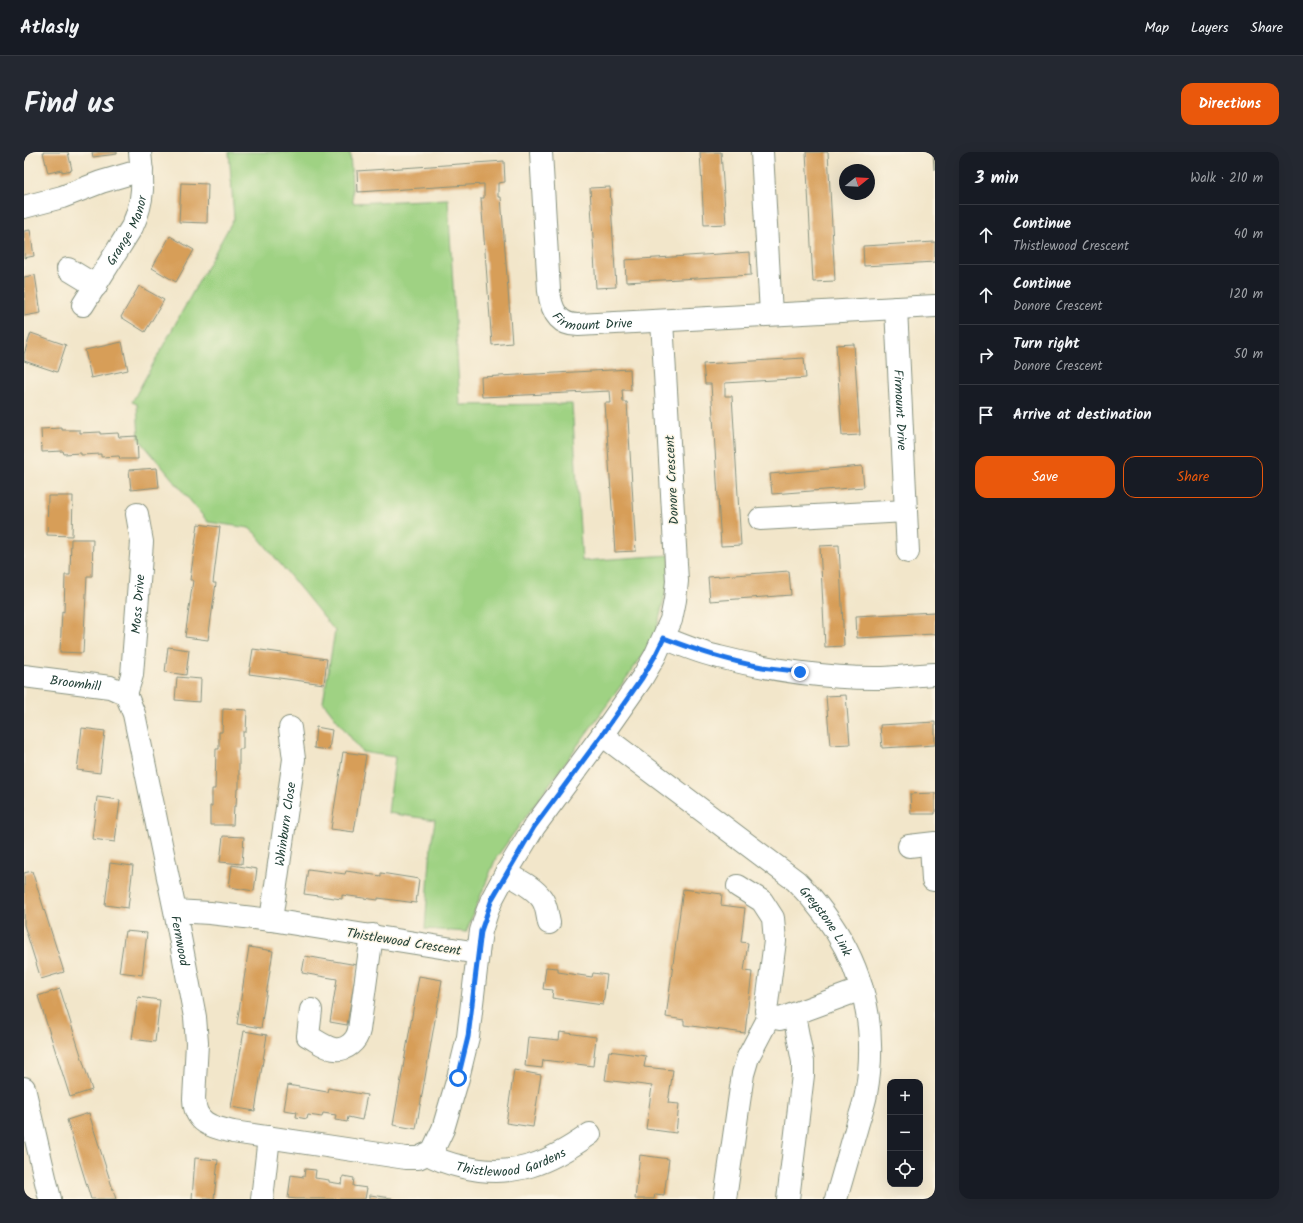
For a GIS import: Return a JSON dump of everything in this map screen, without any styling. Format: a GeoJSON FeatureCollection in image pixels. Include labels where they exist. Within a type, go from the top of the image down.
{"type":"FeatureCollection","features":[{"type":"Feature","properties":{"kind":"street","name":"Firmount Drive"},"geometry":{"type":"LineString","coordinates":[[541,152],[549,291],[552,307],[556,315],[562,321],[574,325],[935,306]]}},
{"type":"Feature","properties":{"kind":"street"},"geometry":{"type":"LineString","coordinates":[[762,152],[771,314]]}},
{"type":"Feature","properties":{"kind":"street","name":"Grange Manor"},"geometry":{"type":"LineString","coordinates":[[24,207],[62,197],[101,182],[141,161],[141,203],[138,215],[83,305]]}},
{"type":"Feature","properties":{"kind":"street"},"geometry":{"type":"LineString","coordinates":[[68,269],[96,286]]}},
{"type":"Feature","properties":{"kind":"street","name":"Firmount Drive"},"geometry":{"type":"LineString","coordinates":[[896,308],[908,552]]}},
{"type":"Feature","properties":{"kind":"street","name":"Donore Crescent"},"geometry":{"type":"LineString","coordinates":[[478,953],[481,931],[487,912],[506,873],[534,827],[642,678],[664,638],[671,620],[676,600],[677,581],[662,321]]}},
{"type":"Feature","properties":{"kind":"street"},"geometry":{"type":"LineString","coordinates":[[760,519],[906,511]]}},
{"type":"Feature","properties":{"kind":"street","name":"Moss Drive"},"geometry":{"type":"LineString","coordinates":[[126,694],[132,675],[142,542],[136,514]]}},
{"type":"Feature","properties":{"kind":"street"},"geometry":{"type":"LineString","coordinates":[[664,638],[719,657],[757,666],[837,677],[883,678],[935,674]]}},
{"type":"Feature","properties":{"kind":"street","name":"Broomhill"},"geometry":{"type":"LineString","coordinates":[[24,676],[110,687],[126,694]]}},
{"type":"Feature","properties":{"kind":"street","name":"Fernwood"},"geometry":{"type":"LineString","coordinates":[[126,694],[134,714],[175,911],[196,1026],[197,1043],[194,1104],[200,1118],[205,1123],[217,1128],[269,1137]]}},
{"type":"Feature","properties":{"kind":"street","name":"Whinburn Close"},"geometry":{"type":"LineString","coordinates":[[271,920],[294,759],[290,728]]}},
{"type":"Feature","properties":{"kind":"street","name":"Greystone Link"},"geometry":{"type":"LineString","coordinates":[[602,735],[796,881],[812,897],[840,937],[852,960],[868,1012],[870,1038],[869,1071],[865,1096],[836,1199]]}},
{"type":"Feature","properties":{"kind":"street"},"geometry":{"type":"LineString","coordinates":[[909,846],[933,844],[933,880]]}},
{"type":"Feature","properties":{"kind":"street"},"geometry":{"type":"LineString","coordinates":[[506,873],[530,888],[542,899],[546,908],[549,923]]}},
{"type":"Feature","properties":{"kind":"street"},"geometry":{"type":"LineString","coordinates":[[738,886],[762,901],[773,918],[775,941],[766,1010],[770,1017],[780,1019],[794,1015],[862,989]]}},
{"type":"Feature","properties":{"kind":"street","name":"Thistlewood Crescent"},"geometry":{"type":"LineString","coordinates":[[175,911],[210,913],[271,920],[478,953],[468,1037],[464,1056],[443,1129],[434,1148],[428,1154]]}},
{"type":"Feature","properties":{"kind":"street"},"geometry":{"type":"LineString","coordinates":[[311,1010],[308,1036],[325,1046],[334,1049],[343,1048],[355,1041],[359,1030],[372,935]]}},
{"type":"Feature","properties":{"kind":"street"},"geometry":{"type":"LineString","coordinates":[[788,1199],[803,1075],[803,1062],[794,1015]]}},
{"type":"Feature","properties":{"kind":"street"},"geometry":{"type":"LineString","coordinates":[[725,1199],[743,1074],[748,1057],[770,1017]]}},
{"type":"Feature","properties":{"kind":"street"},"geometry":{"type":"LineString","coordinates":[[24,1088],[50,1199]]}},
{"type":"Feature","properties":{"kind":"street","name":"Thistlewood Gardens"},"geometry":{"type":"LineString","coordinates":[[428,1154],[438,1160],[480,1170],[494,1171],[519,1169],[548,1159],[590,1134]]}},
{"type":"Feature","properties":{"kind":"street"},"geometry":{"type":"LineString","coordinates":[[262,1199],[269,1137],[406,1158],[418,1158],[428,1154]]}},
{"type":"Feature","properties":{"kind":"green space"},"geometry":{"type":"Polygon","coordinates":[[[229,152],[350,152],[353,203],[448,199],[460,405],[572,404],[582,561],[670,555],[668,583],[654,640],[496,858],[466,932],[425,929],[431,846],[435,820],[388,813],[395,757],[362,752],[323,702],[335,631],[255,533],[249,528],[208,522],[139,439],[137,404],[132,402],[234,218],[229,152]]]}},
{"type":"Feature","properties":{"kind":"building"},"geometry":{"type":"Polygon","coordinates":[[[43,152],[68,152],[72,170],[62,172],[62,170],[48,173],[43,152]]]}},
{"type":"Feature","properties":{"kind":"building"},"geometry":{"type":"Polygon","coordinates":[[[92,152],[117,152],[117,154],[93,157],[92,152]]]}},
{"type":"Feature","properties":{"kind":"building"},"geometry":{"type":"Polygon","coordinates":[[[700,152],[721,152],[726,224],[704,225],[700,152]]]}},
{"type":"Feature","properties":{"kind":"building"},"geometry":{"type":"Polygon","coordinates":[[[806,152],[828,152],[835,281],[813,282],[806,152]]]}},
{"type":"Feature","properties":{"kind":"building"},"geometry":{"type":"Polygon","coordinates":[[[933,152],[935,152],[935,169],[934,169],[933,152]]]}},
{"type":"Feature","properties":{"kind":"building"},"geometry":{"type":"Polygon","coordinates":[[[504,161],[505,182],[498,183],[498,197],[501,197],[512,343],[492,345],[481,198],[484,198],[484,184],[358,192],[357,171],[504,161]]]}},
{"type":"Feature","properties":{"kind":"building"},"geometry":{"type":"Polygon","coordinates":[[[181,183],[208,184],[207,223],[179,222],[181,183]]]}},
{"type":"Feature","properties":{"kind":"building"},"geometry":{"type":"Polygon","coordinates":[[[610,187],[616,287],[596,288],[590,188],[610,187]]]}},
{"type":"Feature","properties":{"kind":"building"},"geometry":{"type":"Polygon","coordinates":[[[30,230],[34,256],[24,258],[24,231],[30,230]]]}},
{"type":"Feature","properties":{"kind":"building"},"geometry":{"type":"Polygon","coordinates":[[[170,236],[194,250],[176,282],[152,268],[170,236]]]}},
{"type":"Feature","properties":{"kind":"building"},"geometry":{"type":"Polygon","coordinates":[[[935,242],[935,262],[864,266],[863,246],[935,242]]]}},
{"type":"Feature","properties":{"kind":"building"},"geometry":{"type":"Polygon","coordinates":[[[750,252],[751,275],[626,282],[625,260],[750,252]]]}},
{"type":"Feature","properties":{"kind":"building"},"geometry":{"type":"Polygon","coordinates":[[[35,275],[41,313],[24,316],[24,277],[35,275]]]}},
{"type":"Feature","properties":{"kind":"building"},"geometry":{"type":"Polygon","coordinates":[[[139,286],[164,300],[145,332],[121,317],[139,286]]]}},
{"type":"Feature","properties":{"kind":"building"},"geometry":{"type":"Polygon","coordinates":[[[31,333],[66,345],[57,372],[24,361],[24,354],[31,333]]]}},
{"type":"Feature","properties":{"kind":"building"},"geometry":{"type":"Polygon","coordinates":[[[122,342],[128,370],[91,378],[85,350],[122,342]]]}},
{"type":"Feature","properties":{"kind":"building"},"geometry":{"type":"Polygon","coordinates":[[[854,344],[860,435],[842,436],[836,345],[854,344]]]}},
{"type":"Feature","properties":{"kind":"building"},"geometry":{"type":"Polygon","coordinates":[[[804,358],[806,378],[725,383],[725,396],[732,396],[741,545],[721,546],[711,384],[705,384],[703,364],[804,358]]]}},
{"type":"Feature","properties":{"kind":"building"},"geometry":{"type":"Polygon","coordinates":[[[630,369],[631,390],[622,390],[623,402],[627,402],[636,551],[615,552],[605,403],[611,403],[610,391],[482,397],[481,377],[630,369]]]}},
{"type":"Feature","properties":{"kind":"building"},"geometry":{"type":"Polygon","coordinates":[[[62,428],[62,430],[80,430],[80,433],[100,432],[100,434],[118,433],[119,437],[137,436],[138,459],[120,459],[119,456],[101,457],[101,454],[64,454],[63,451],[42,452],[41,429],[62,428]]]}},
{"type":"Feature","properties":{"kind":"building"},"geometry":{"type":"Polygon","coordinates":[[[862,466],[864,487],[772,494],[770,474],[862,466]]]}},
{"type":"Feature","properties":{"kind":"building"},"geometry":{"type":"Polygon","coordinates":[[[157,468],[159,487],[131,490],[129,470],[157,468]]]}},
{"type":"Feature","properties":{"kind":"building"},"geometry":{"type":"Polygon","coordinates":[[[48,496],[73,496],[72,536],[47,535],[48,496]]]}},
{"type":"Feature","properties":{"kind":"building"},"geometry":{"type":"Polygon","coordinates":[[[198,524],[220,527],[213,583],[216,583],[208,640],[185,637],[193,580],[190,580],[198,524]]]}},
{"type":"Feature","properties":{"kind":"building"},"geometry":{"type":"Polygon","coordinates":[[[71,539],[93,539],[92,576],[87,576],[83,653],[60,652],[62,611],[64,612],[65,575],[70,575],[71,539]]]}},
{"type":"Feature","properties":{"kind":"building"},"geometry":{"type":"Polygon","coordinates":[[[839,545],[844,646],[825,647],[820,546],[839,545]]]}},
{"type":"Feature","properties":{"kind":"building"},"geometry":{"type":"Polygon","coordinates":[[[789,571],[791,595],[710,601],[708,577],[789,571]]]}},
{"type":"Feature","properties":{"kind":"building"},"geometry":{"type":"Polygon","coordinates":[[[935,612],[935,634],[857,638],[856,616],[935,612]]]}},
{"type":"Feature","properties":{"kind":"building"},"geometry":{"type":"Polygon","coordinates":[[[168,647],[189,650],[186,675],[165,672],[168,647]]]}},
{"type":"Feature","properties":{"kind":"building"},"geometry":{"type":"Polygon","coordinates":[[[253,649],[327,659],[324,684],[249,674],[253,649]]]}},
{"type":"Feature","properties":{"kind":"building"},"geometry":{"type":"Polygon","coordinates":[[[177,677],[201,679],[200,702],[175,700],[177,677]]]}},
{"type":"Feature","properties":{"kind":"building"},"geometry":{"type":"Polygon","coordinates":[[[846,695],[850,744],[830,745],[826,696],[846,695]]]}},
{"type":"Feature","properties":{"kind":"building"},"geometry":{"type":"Polygon","coordinates":[[[223,709],[247,710],[246,732],[243,732],[243,749],[239,749],[239,789],[237,789],[236,806],[234,806],[233,825],[210,825],[212,789],[215,789],[216,749],[219,749],[219,732],[222,732],[223,709]]]}},
{"type":"Feature","properties":{"kind":"building"},"geometry":{"type":"Polygon","coordinates":[[[935,722],[935,745],[882,748],[880,725],[935,722]]]}},
{"type":"Feature","properties":{"kind":"building"},"geometry":{"type":"Polygon","coordinates":[[[316,727],[332,730],[329,750],[314,748],[316,727]]]}},
{"type":"Feature","properties":{"kind":"building"},"geometry":{"type":"Polygon","coordinates":[[[82,728],[105,731],[100,773],[77,770],[82,728]]]}},
{"type":"Feature","properties":{"kind":"building"},"geometry":{"type":"Polygon","coordinates":[[[343,752],[366,755],[354,832],[331,829],[343,752]]]}},
{"type":"Feature","properties":{"kind":"building"},"geometry":{"type":"Polygon","coordinates":[[[935,793],[935,814],[911,814],[910,794],[935,793]]]}},
{"type":"Feature","properties":{"kind":"building"},"geometry":{"type":"Polygon","coordinates":[[[97,797],[120,800],[115,842],[92,839],[97,797]]]}},
{"type":"Feature","properties":{"kind":"building"},"geometry":{"type":"Polygon","coordinates":[[[223,836],[244,837],[242,864],[220,862],[223,836]]]}},
{"type":"Feature","properties":{"kind":"building"},"geometry":{"type":"Polygon","coordinates":[[[110,863],[133,866],[128,908],[105,905],[110,863]]]}},
{"type":"Feature","properties":{"kind":"building"},"geometry":{"type":"Polygon","coordinates":[[[232,865],[257,869],[254,891],[229,887],[232,865]]]}},
{"type":"Feature","properties":{"kind":"building"},"geometry":{"type":"Polygon","coordinates":[[[308,869],[345,874],[346,871],[381,876],[381,873],[419,879],[416,903],[342,895],[342,899],[304,894],[308,869]]]}},
{"type":"Feature","properties":{"kind":"building"},"geometry":{"type":"Polygon","coordinates":[[[32,871],[64,972],[41,979],[24,925],[24,873],[32,871]]]}},
{"type":"Feature","properties":{"kind":"building"},"geometry":{"type":"Polygon","coordinates":[[[683,889],[722,894],[721,905],[745,908],[741,942],[748,943],[744,971],[752,972],[745,1033],[684,1025],[684,1020],[666,1017],[683,889]]]}},
{"type":"Feature","properties":{"kind":"building"},"geometry":{"type":"Polygon","coordinates":[[[125,931],[147,933],[142,975],[119,972],[125,931]]]}},
{"type":"Feature","properties":{"kind":"building"},"geometry":{"type":"Polygon","coordinates":[[[249,947],[273,951],[261,1028],[237,1024],[249,947]]]}},
{"type":"Feature","properties":{"kind":"building"},"geometry":{"type":"Polygon","coordinates":[[[305,956],[357,965],[347,1025],[330,1022],[337,979],[302,973],[305,956]]]}},
{"type":"Feature","properties":{"kind":"building"},"geometry":{"type":"Polygon","coordinates":[[[546,967],[558,968],[558,972],[592,977],[593,973],[607,975],[603,1005],[552,998],[553,990],[543,989],[546,967]]]}},
{"type":"Feature","properties":{"kind":"building"},"geometry":{"type":"Polygon","coordinates":[[[419,976],[442,980],[416,1129],[393,1125],[419,976]]]}},
{"type":"Feature","properties":{"kind":"building"},"geometry":{"type":"Polygon","coordinates":[[[60,989],[92,1090],[70,1097],[38,996],[60,989]]]}},
{"type":"Feature","properties":{"kind":"building"},"geometry":{"type":"Polygon","coordinates":[[[138,997],[160,1000],[155,1042],[132,1039],[138,997]]]}},
{"type":"Feature","properties":{"kind":"building"},"geometry":{"type":"Polygon","coordinates":[[[244,1031],[267,1035],[255,1111],[231,1107],[244,1031]]]}},
{"type":"Feature","properties":{"kind":"building"},"geometry":{"type":"Polygon","coordinates":[[[560,1032],[596,1037],[593,1066],[543,1060],[542,1068],[525,1066],[528,1037],[559,1040],[560,1032]]]}},
{"type":"Feature","properties":{"kind":"building"},"geometry":{"type":"Polygon","coordinates":[[[609,1051],[646,1056],[644,1067],[673,1070],[668,1103],[679,1104],[676,1133],[646,1129],[652,1086],[605,1080],[609,1051]]]}},
{"type":"Feature","properties":{"kind":"building"},"geometry":{"type":"Polygon","coordinates":[[[514,1070],[541,1075],[533,1127],[506,1123],[514,1070]]]}},
{"type":"Feature","properties":{"kind":"building"},"geometry":{"type":"Polygon","coordinates":[[[288,1085],[327,1092],[328,1088],[367,1095],[362,1120],[348,1117],[347,1122],[335,1120],[336,1115],[323,1113],[322,1117],[308,1115],[307,1119],[296,1117],[297,1112],[284,1110],[288,1085]]]}},
{"type":"Feature","properties":{"kind":"building"},"geometry":{"type":"Polygon","coordinates":[[[89,1113],[116,1199],[91,1199],[67,1120],[89,1113]]]}},
{"type":"Feature","properties":{"kind":"building"},"geometry":{"type":"Polygon","coordinates":[[[640,1155],[669,1159],[664,1195],[655,1194],[654,1199],[635,1199],[640,1155]]]}},
{"type":"Feature","properties":{"kind":"building"},"geometry":{"type":"Polygon","coordinates":[[[195,1158],[218,1160],[214,1199],[192,1199],[195,1158]]]}},
{"type":"Feature","properties":{"kind":"building"},"geometry":{"type":"Polygon","coordinates":[[[305,1169],[316,1170],[315,1178],[329,1180],[329,1182],[342,1184],[343,1176],[354,1178],[353,1186],[367,1188],[365,1199],[288,1198],[291,1175],[304,1177],[305,1169]]]}},
{"type":"Feature","properties":{"kind":"building"},"geometry":{"type":"Polygon","coordinates":[[[370,1195],[392,1198],[392,1199],[370,1199],[370,1195]]]}},
{"type":"Feature","properties":{"kind":"route"},"geometry":{"type":"LineString","coordinates":[[458,1078],[468,1037],[481,931],[492,899],[534,827],[642,678],[664,638],[719,657],[757,666],[800,672]]}}]}
